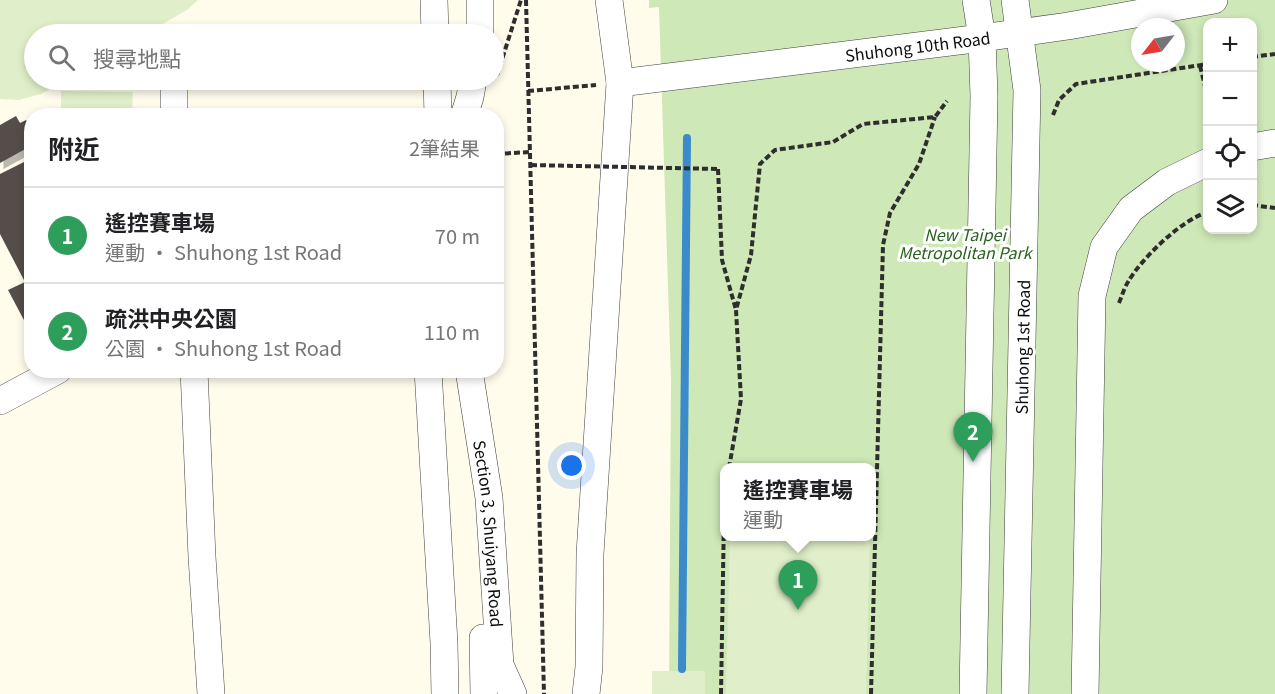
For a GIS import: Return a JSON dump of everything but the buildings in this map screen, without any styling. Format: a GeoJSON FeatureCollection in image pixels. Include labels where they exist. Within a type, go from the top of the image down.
{"type":"FeatureCollection","features":[{"type":"Feature","properties":{"kind":"street"},"geometry":{"type":"LineString","coordinates":[[434,0],[435,24]]}},
{"type":"Feature","properties":{"kind":"street"},"geometry":{"type":"LineString","coordinates":[[480,0],[480,24]]}},
{"type":"Feature","properties":{"kind":"street"},"geometry":{"type":"LineString","coordinates":[[586,694],[589,667],[590,554],[608,84],[609,0]]}},
{"type":"Feature","properties":{"kind":"street"},"geometry":{"type":"LineString","coordinates":[[973,694],[983,120],[982,38],[976,0]]}},
{"type":"Feature","properties":{"kind":"street","name":"Shuhong 1st Road"},"geometry":{"type":"LineString","coordinates":[[1015,0],[1027,90],[1016,694]]}},
{"type":"Feature","properties":{"kind":"street","name":"Shuhong 10th Road"},"geometry":{"type":"LineString","coordinates":[[608,84],[1019,33],[1214,0]]}},
{"type":"Feature","properties":{"kind":"street"},"geometry":{"type":"LineString","coordinates":[[174,90],[174,108]]}},
{"type":"Feature","properties":{"kind":"street"},"geometry":{"type":"LineString","coordinates":[[437,90],[438,108]]}},
{"type":"Feature","properties":{"kind":"street"},"geometry":{"type":"LineString","coordinates":[[467,108],[470,97],[477,90]]}},
{"type":"Feature","properties":{"kind":"street"},"geometry":{"type":"LineString","coordinates":[[1257,146],[1275,143]]}},
{"type":"Feature","properties":{"kind":"street"},"geometry":{"type":"LineString","coordinates":[[1085,694],[1092,296],[1104,247],[1131,209],[1167,182],[1203,164]]}},
{"type":"Feature","properties":{"kind":"street"},"geometry":{"type":"LineString","coordinates":[[0,401],[43,378]]}},
{"type":"Feature","properties":{"kind":"street"},"geometry":{"type":"LineString","coordinates":[[194,378],[211,694]]}},
{"type":"Feature","properties":{"kind":"street"},"geometry":{"type":"LineString","coordinates":[[428,378],[444,631],[445,694]]}},
{"type":"Feature","properties":{"kind":"street","name":"Section 3, Shuiyang Road"},"geometry":{"type":"LineString","coordinates":[[470,378],[489,498],[500,665],[513,694]]}},
{"type":"Feature","properties":{"kind":"street"},"geometry":{"type":"LineString","coordinates":[[484,694],[483,629],[496,594]]}},
{"type":"Feature","properties":{"kind":"path"},"geometry":{"type":"LineString","coordinates":[[504,38],[521,0]]}},
{"type":"Feature","properties":{"kind":"path"},"geometry":{"type":"LineString","coordinates":[[526,0],[544,694]]}},
{"type":"Feature","properties":{"kind":"path"},"geometry":{"type":"LineString","coordinates":[[1257,56],[1275,54]]}},
{"type":"Feature","properties":{"kind":"path"},"geometry":{"type":"LineString","coordinates":[[1200,66],[1203,78]]}},
{"type":"Feature","properties":{"kind":"path"},"geometry":{"type":"LineString","coordinates":[[528,91],[608,84]]}},
{"type":"Feature","properties":{"kind":"path"},"geometry":{"type":"LineString","coordinates":[[876,531],[883,245],[890,213],[919,164],[935,117],[947,101]]}},
{"type":"Feature","properties":{"kind":"path"},"geometry":{"type":"LineString","coordinates":[[736,310],[751,255],[760,164],[775,150],[833,142],[863,124],[935,117]]}},
{"type":"Feature","properties":{"kind":"path"},"geometry":{"type":"LineString","coordinates":[[504,154],[530,152]]}},
{"type":"Feature","properties":{"kind":"path"},"geometry":{"type":"LineString","coordinates":[[531,165],[718,169],[722,260],[736,310],[741,399],[730,463]]}},
{"type":"Feature","properties":{"kind":"path"},"geometry":{"type":"LineString","coordinates":[[1257,205],[1275,208]]}},
{"type":"Feature","properties":{"kind":"path"},"geometry":{"type":"LineString","coordinates":[[1118,306],[1128,282],[1146,256],[1173,232],[1203,213]]}},
{"type":"Feature","properties":{"kind":"path"},"geometry":{"type":"LineString","coordinates":[[721,694],[724,541]]}},
{"type":"Feature","properties":{"kind":"path"},"geometry":{"type":"LineString","coordinates":[[872,694],[876,541]]}},
{"type":"Feature","properties":{"kind":"green space"},"geometry":{"type":"Polygon","coordinates":[[[0,0],[198,0],[187,10],[162,24],[24,24],[24,90],[48,90],[19,100],[0,99],[0,0]]]}},
{"type":"Feature","properties":{"kind":"green space","name":"New Taipei Metropolitan Park"},"geometry":{"type":"Polygon","coordinates":[[[649,0],[1275,0],[1275,694],[669,694],[671,379],[659,7],[649,8],[649,0]]]}},
{"type":"Feature","properties":{"kind":"green space"},"geometry":{"type":"Polygon","coordinates":[[[61,91],[133,92],[132,108],[61,108],[61,91]]]}},
{"type":"Feature","properties":{"kind":"green space"},"geometry":{"type":"Polygon","coordinates":[[[730,541],[870,541],[866,694],[726,694],[730,541]]]}},
{"type":"Feature","properties":{"kind":"green space"},"geometry":{"type":"Polygon","coordinates":[[[652,671],[705,671],[705,694],[652,694],[652,671]]]}},
{"type":"Feature","properties":{"kind":"waterway"},"geometry":{"type":"LineString","coordinates":[[682,669],[687,138]]}},
{"type":"Feature","properties":{"kind":"place","name":"疏洪中央公園"},"geometry":{"type":"Point","coordinates":[973,462]}},
{"type":"Feature","properties":{"kind":"place","name":"遙控賽車場"},"geometry":{"type":"Point","coordinates":[798,610]}}]}
